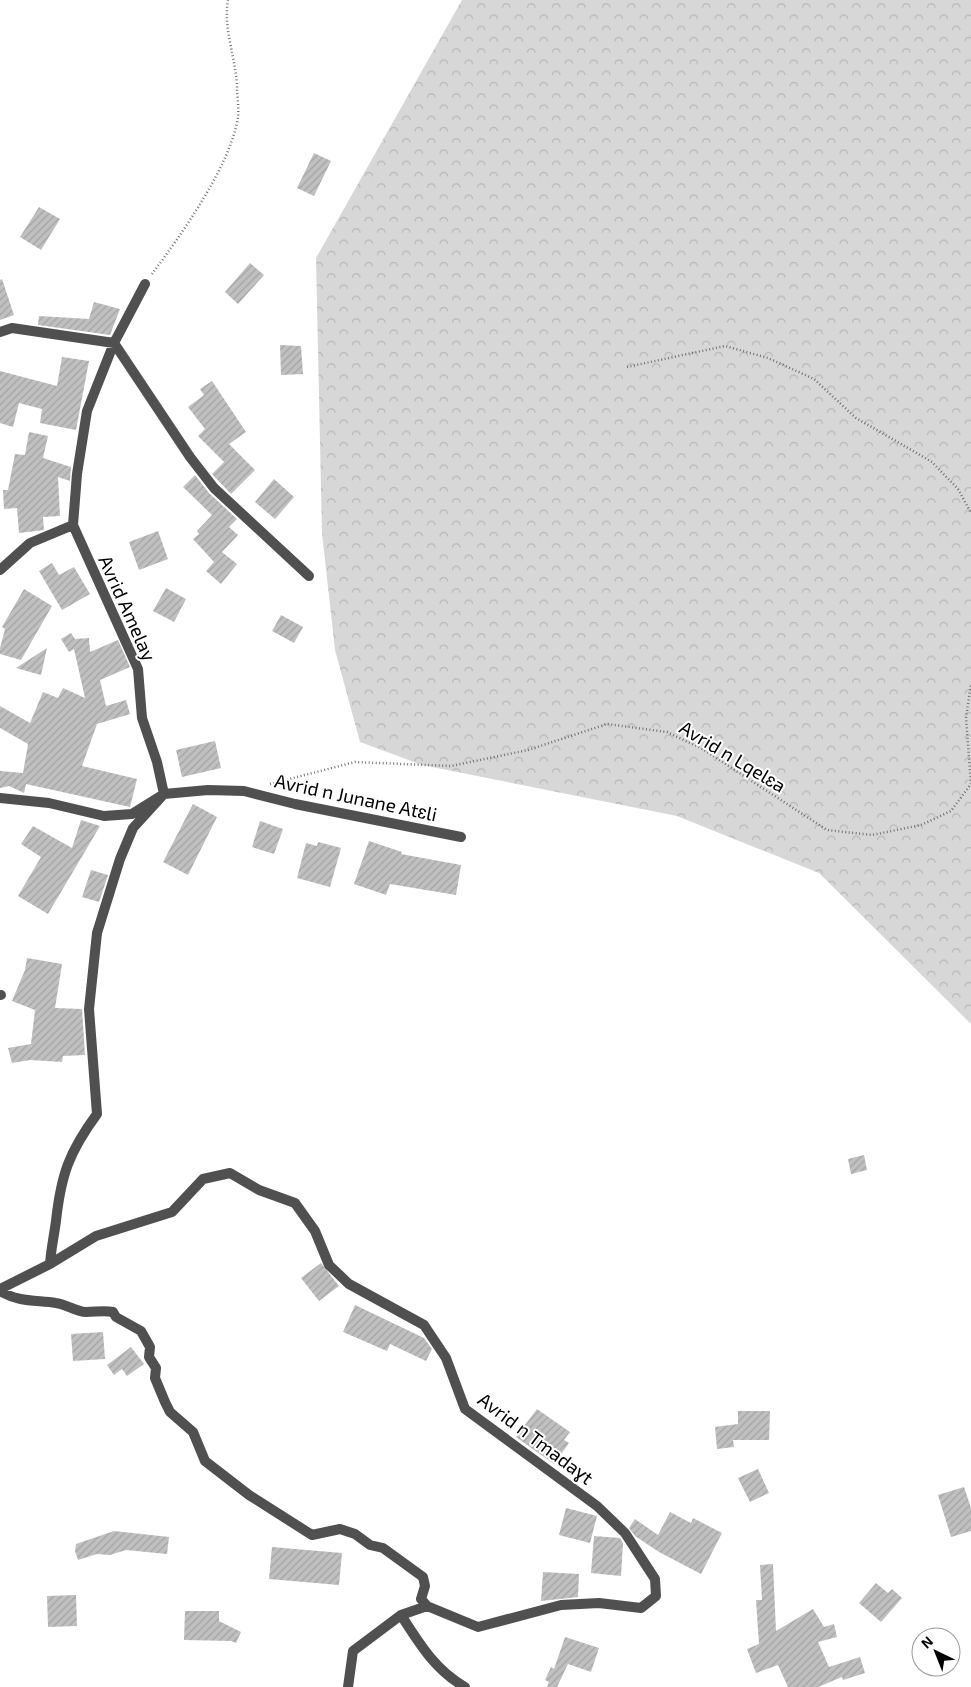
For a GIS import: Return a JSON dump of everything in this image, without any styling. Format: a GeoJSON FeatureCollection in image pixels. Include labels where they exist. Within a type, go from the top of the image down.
{"type":"FeatureCollection","features":[{"type":"Feature","properties":{"kind":"street"},"geometry":{"type":"LineString","coordinates":[[0,570],[30,543],[73,525],[77,474],[87,411],[114,343],[145,284]]}},
{"type":"Feature","properties":{"kind":"street"},"geometry":{"type":"LineString","coordinates":[[0,332],[12,328],[114,343],[190,457],[214,488],[309,576]]}},
{"type":"Feature","properties":{"kind":"street","name":"Avrid Amelay"},"geometry":{"type":"LineString","coordinates":[[73,525],[138,669],[142,718],[157,762],[164,794]]}},
{"type":"Feature","properties":{"kind":"street","name":"Avrid n Junane Atɛli"},"geometry":{"type":"LineString","coordinates":[[164,794],[208,790],[244,791],[295,804],[461,837]]}},
{"type":"Feature","properties":{"kind":"street"},"geometry":{"type":"LineString","coordinates":[[0,798],[49,803],[104,816],[132,814],[164,794]]}},
{"type":"Feature","properties":{"kind":"street"},"geometry":{"type":"LineString","coordinates":[[50,1264],[58,1198],[65,1170],[77,1141],[97,1114],[89,1009],[97,933],[120,860],[134,828],[164,794]]}},
{"type":"Feature","properties":{"kind":"street","name":"Avrid n Tmadaɣt"},"geometry":{"type":"LineString","coordinates":[[0,1290],[50,1264],[96,1236],[172,1212],[203,1180],[230,1173],[258,1190],[295,1203],[316,1230],[329,1265],[350,1284],[424,1325],[446,1358],[465,1409],[597,1506],[625,1533],[655,1579],[656,1596],[641,1608],[599,1603],[561,1605],[478,1627],[427,1606]]}},
{"type":"Feature","properties":{"kind":"street"},"geometry":{"type":"LineString","coordinates":[[0,1290],[11,1298],[31,1302],[58,1303],[84,1312],[103,1310],[113,1312],[116,1317],[141,1331],[150,1347],[149,1357],[156,1368],[155,1378],[165,1402],[170,1412],[193,1432],[205,1461],[249,1495],[312,1535],[340,1529],[356,1534],[370,1545],[383,1548],[424,1577],[425,1586],[421,1599],[427,1606],[401,1615],[353,1651],[348,1687]]}},
{"type":"Feature","properties":{"kind":"street"},"geometry":{"type":"LineString","coordinates":[[401,1615],[430,1658],[454,1680],[465,1687]]}},
{"type":"Feature","properties":{"kind":"path"},"geometry":{"type":"LineString","coordinates":[[145,284],[192,218],[224,160],[238,117],[237,68],[226,14],[228,0]]}},
{"type":"Feature","properties":{"kind":"path"},"geometry":{"type":"LineString","coordinates":[[626,367],[725,346],[768,358],[814,379],[856,418],[932,462],[958,489],[971,512]]}},
{"type":"Feature","properties":{"kind":"path","name":"Avrid n Lqelɛa"},"geometry":{"type":"LineString","coordinates":[[244,791],[355,762],[451,766],[528,750],[607,724],[667,732],[701,748],[827,830],[872,835],[921,825],[951,811],[971,784],[966,718],[971,684]]}},
{"type":"Feature","properties":{"kind":"green space"},"geometry":{"type":"Polygon","coordinates":[[[462,0],[971,0],[971,1024],[819,873],[677,816],[422,765],[360,742],[335,650],[322,533],[316,258],[462,0]]]}},
{"type":"Feature","properties":{"kind":"building"},"geometry":{"type":"Polygon","coordinates":[[[314,153],[331,161],[314,196],[297,188],[314,153]]]}},
{"type":"Feature","properties":{"kind":"building"},"geometry":{"type":"Polygon","coordinates":[[[39,207],[60,219],[41,250],[20,237],[39,207]]]}},
{"type":"Feature","properties":{"kind":"building"},"geometry":{"type":"Polygon","coordinates":[[[250,263],[264,275],[238,304],[225,292],[250,263]]]}},
{"type":"Feature","properties":{"kind":"building"},"geometry":{"type":"Polygon","coordinates":[[[2,279],[14,315],[0,320],[0,280],[2,279]]]}},
{"type":"Feature","properties":{"kind":"building"},"geometry":{"type":"Polygon","coordinates":[[[94,302],[120,309],[110,335],[38,325],[39,316],[89,319],[94,302]]]}},
{"type":"Feature","properties":{"kind":"building"},"geometry":{"type":"Polygon","coordinates":[[[280,345],[301,346],[303,374],[281,375],[280,345]]]}},
{"type":"Feature","properties":{"kind":"building"},"geometry":{"type":"Polygon","coordinates":[[[62,357],[89,361],[76,430],[40,423],[42,409],[19,403],[13,427],[0,423],[0,371],[57,386],[62,357]]]}},
{"type":"Feature","properties":{"kind":"building"},"geometry":{"type":"Polygon","coordinates":[[[212,381],[246,432],[229,444],[255,470],[231,494],[212,474],[224,462],[198,436],[205,429],[188,407],[204,395],[200,389],[212,381]]]}},
{"type":"Feature","properties":{"kind":"building"},"geometry":{"type":"Polygon","coordinates":[[[29,432],[48,436],[43,458],[71,467],[70,481],[58,477],[60,516],[43,517],[44,530],[19,533],[17,508],[4,509],[3,490],[8,490],[15,454],[25,455],[29,432]]]}},
{"type":"Feature","properties":{"kind":"building"},"geometry":{"type":"Polygon","coordinates":[[[195,475],[209,493],[237,519],[229,527],[238,535],[222,552],[237,564],[221,584],[206,571],[214,562],[193,539],[199,534],[197,531],[212,515],[183,487],[195,475]]]}},
{"type":"Feature","properties":{"kind":"building"},"geometry":{"type":"Polygon","coordinates":[[[274,479],[294,497],[275,519],[255,502],[274,479]]]}},
{"type":"Feature","properties":{"kind":"building"},"geometry":{"type":"Polygon","coordinates":[[[158,531],[168,559],[139,570],[129,542],[158,531]]]}},
{"type":"Feature","properties":{"kind":"building"},"geometry":{"type":"Polygon","coordinates":[[[52,563],[59,575],[74,567],[90,594],[62,610],[39,571],[52,563]]]}},
{"type":"Feature","properties":{"kind":"building"},"geometry":{"type":"Polygon","coordinates":[[[166,588],[186,599],[174,622],[153,611],[166,588]]]}},
{"type":"Feature","properties":{"kind":"building"},"geometry":{"type":"Polygon","coordinates":[[[24,589],[52,606],[21,660],[0,654],[0,648],[5,629],[2,627],[24,589]]]}},
{"type":"Feature","properties":{"kind":"building"},"geometry":{"type":"Polygon","coordinates":[[[281,615],[303,627],[294,643],[272,631],[281,615]]]}},
{"type":"Feature","properties":{"kind":"building"},"geometry":{"type":"Polygon","coordinates":[[[71,633],[75,639],[89,638],[90,652],[118,640],[130,667],[100,680],[106,706],[126,700],[130,714],[97,724],[82,766],[137,779],[130,807],[26,784],[24,793],[9,786],[0,788],[0,771],[23,773],[28,744],[0,728],[0,706],[30,723],[43,692],[58,698],[63,688],[85,698],[74,649],[69,652],[61,639],[71,633]]]}},
{"type":"Feature","properties":{"kind":"building"},"geometry":{"type":"Polygon","coordinates":[[[47,648],[41,675],[16,668],[47,648]]]}},
{"type":"Feature","properties":{"kind":"building"},"geometry":{"type":"Polygon","coordinates":[[[215,741],[221,768],[182,777],[176,750],[215,741]]]}},
{"type":"Feature","properties":{"kind":"building"},"geometry":{"type":"Polygon","coordinates":[[[193,804],[217,817],[188,875],[163,862],[193,804]]]}},
{"type":"Feature","properties":{"kind":"building"},"geometry":{"type":"Polygon","coordinates":[[[81,820],[100,826],[48,914],[18,896],[41,857],[21,844],[33,826],[72,848],[81,820]]]}},
{"type":"Feature","properties":{"kind":"building"},"geometry":{"type":"Polygon","coordinates":[[[260,821],[283,829],[274,854],[252,847],[260,821]]]}},
{"type":"Feature","properties":{"kind":"building"},"geometry":{"type":"Polygon","coordinates":[[[369,841],[402,852],[401,854],[461,865],[456,895],[390,884],[386,895],[354,884],[369,841]]]}},
{"type":"Feature","properties":{"kind":"building"},"geometry":{"type":"Polygon","coordinates":[[[318,842],[341,848],[330,887],[297,878],[306,843],[317,846],[318,842]]]}},
{"type":"Feature","properties":{"kind":"building"},"geometry":{"type":"Polygon","coordinates":[[[91,870],[108,875],[99,902],[82,897],[91,870]]]}},
{"type":"Feature","properties":{"kind":"building"},"geometry":{"type":"Polygon","coordinates":[[[27,958],[62,964],[55,1008],[82,1009],[85,1055],[63,1056],[62,1062],[30,1060],[12,1063],[8,1048],[31,1044],[35,1010],[12,1001],[25,970],[27,958]]]}},
{"type":"Feature","properties":{"kind":"building"},"geometry":{"type":"Polygon","coordinates":[[[864,1155],[867,1170],[851,1174],[848,1159],[864,1155]]]}},
{"type":"Feature","properties":{"kind":"building"},"geometry":{"type":"Polygon","coordinates":[[[321,1263],[339,1286],[319,1301],[301,1278],[321,1263]]]}},
{"type":"Feature","properties":{"kind":"building"},"geometry":{"type":"Polygon","coordinates":[[[355,1305],[424,1338],[432,1349],[426,1361],[390,1344],[387,1351],[343,1332],[355,1305]]]}},
{"type":"Feature","properties":{"kind":"building"},"geometry":{"type":"Polygon","coordinates":[[[103,1332],[105,1359],[73,1361],[71,1334],[103,1332]]]}},
{"type":"Feature","properties":{"kind":"building"},"geometry":{"type":"Polygon","coordinates":[[[131,1347],[144,1364],[127,1376],[122,1369],[114,1375],[107,1365],[131,1347]]]}},
{"type":"Feature","properties":{"kind":"building"},"geometry":{"type":"Polygon","coordinates":[[[537,1409],[570,1432],[564,1440],[569,1443],[554,1464],[516,1437],[537,1409]]]}},
{"type":"Feature","properties":{"kind":"building"},"geometry":{"type":"Polygon","coordinates":[[[738,1411],[770,1411],[769,1440],[733,1440],[734,1447],[717,1449],[715,1427],[738,1424],[738,1411]]]}},
{"type":"Feature","properties":{"kind":"building"},"geometry":{"type":"Polygon","coordinates":[[[758,1469],[769,1493],[750,1502],[738,1478],[758,1469]]]}},
{"type":"Feature","properties":{"kind":"building"},"geometry":{"type":"Polygon","coordinates":[[[964,1487],[971,1508],[971,1531],[951,1537],[938,1495],[964,1487]]]}},
{"type":"Feature","properties":{"kind":"building"},"geometry":{"type":"Polygon","coordinates":[[[566,1508],[597,1516],[590,1543],[559,1535],[566,1508]]]}},
{"type":"Feature","properties":{"kind":"building"},"geometry":{"type":"Polygon","coordinates":[[[670,1512],[691,1523],[693,1518],[722,1533],[701,1574],[659,1552],[635,1536],[629,1528],[635,1519],[658,1535],[670,1512]]]}},
{"type":"Feature","properties":{"kind":"building"},"geometry":{"type":"Polygon","coordinates":[[[114,1531],[169,1537],[167,1554],[126,1550],[110,1555],[97,1554],[78,1560],[75,1551],[76,1544],[114,1531]]]}},
{"type":"Feature","properties":{"kind":"building"},"geometry":{"type":"Polygon","coordinates":[[[594,1536],[620,1538],[623,1543],[621,1576],[591,1573],[594,1536]]]}},
{"type":"Feature","properties":{"kind":"building"},"geometry":{"type":"Polygon","coordinates":[[[272,1547],[342,1553],[339,1585],[269,1579],[272,1547]]]}},
{"type":"Feature","properties":{"kind":"building"},"geometry":{"type":"Polygon","coordinates":[[[773,1564],[776,1631],[813,1609],[824,1627],[834,1624],[837,1637],[818,1642],[829,1667],[860,1657],[865,1673],[843,1680],[842,1677],[818,1687],[788,1687],[778,1665],[756,1673],[747,1649],[759,1644],[756,1600],[762,1600],[760,1565],[773,1564]]]}},
{"type":"Feature","properties":{"kind":"building"},"geometry":{"type":"Polygon","coordinates":[[[543,1572],[579,1574],[578,1597],[541,1601],[543,1572]]]}},
{"type":"Feature","properties":{"kind":"building"},"geometry":{"type":"Polygon","coordinates":[[[876,1583],[888,1593],[892,1589],[902,1598],[881,1622],[859,1603],[876,1583]]]}},
{"type":"Feature","properties":{"kind":"building"},"geometry":{"type":"Polygon","coordinates":[[[76,1595],[77,1626],[48,1627],[47,1596],[76,1595]]]}},
{"type":"Feature","properties":{"kind":"building"},"geometry":{"type":"Polygon","coordinates":[[[185,1611],[219,1611],[219,1621],[241,1632],[236,1643],[231,1641],[184,1640],[185,1611]]]}},
{"type":"Feature","properties":{"kind":"building"},"geometry":{"type":"Polygon","coordinates":[[[565,1637],[599,1648],[591,1672],[568,1664],[557,1687],[547,1687],[549,1682],[545,1680],[551,1667],[554,1669],[565,1637]]]}}]}
